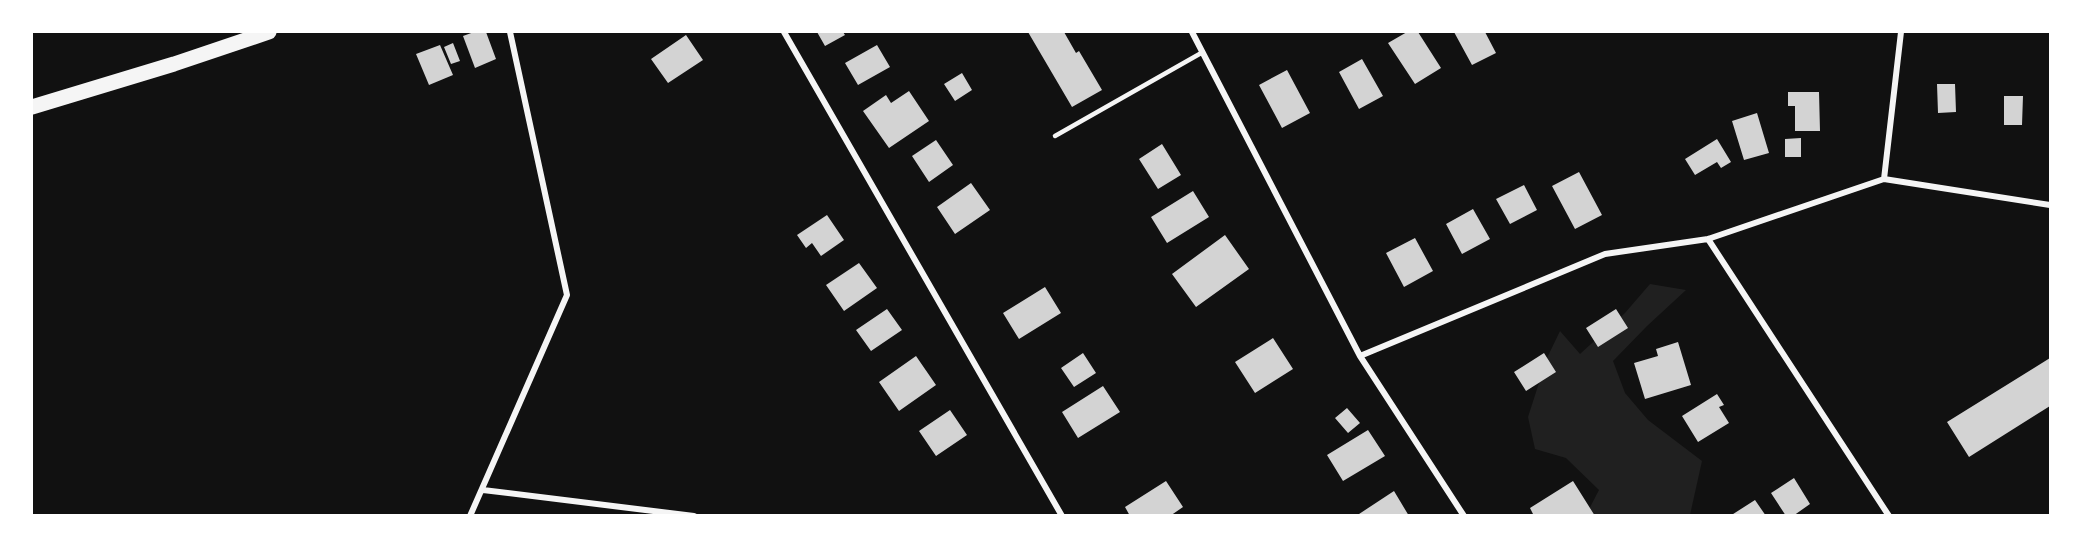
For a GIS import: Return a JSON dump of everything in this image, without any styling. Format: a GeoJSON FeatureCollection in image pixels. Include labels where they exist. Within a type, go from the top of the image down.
{"type":"FeatureCollection","features":[{"type":"Feature","properties":{"kind":"main road"},"geometry":{"type":"LineString","coordinates":[[32,107],[174,64],[269,32]]}},
{"type":"Feature","properties":{"kind":"street"},"geometry":{"type":"LineString","coordinates":[[470,516],[567,295],[510,32]]}},
{"type":"Feature","properties":{"kind":"street"},"geometry":{"type":"LineString","coordinates":[[783,32],[1062,516]]}},
{"type":"Feature","properties":{"kind":"street"},"geometry":{"type":"LineString","coordinates":[[1192,32],[1359,356],[1464,516]]}},
{"type":"Feature","properties":{"kind":"street"},"geometry":{"type":"LineString","coordinates":[[1884,179],[1901,32]]}},
{"type":"Feature","properties":{"kind":"street"},"geometry":{"type":"LineString","coordinates":[[1359,356],[1605,254],[1708,238],[1884,179],[2050,205]]}},
{"type":"Feature","properties":{"kind":"street"},"geometry":{"type":"LineString","coordinates":[[1708,238],[1889,516]]}},
{"type":"Feature","properties":{"kind":"street"},"geometry":{"type":"LineString","coordinates":[[483,490],[694,516]]}},
{"type":"Feature","properties":{"kind":"lane"},"geometry":{"type":"LineString","coordinates":[[1055,136],[1203,52]]}},
{"type":"Feature","properties":{"kind":"shaded area"},"geometry":{"type":"Polygon","coordinates":[[[1650,284],[1686,290],[1613,361],[1625,393],[1648,420],[1702,461],[1690,515],[1586,515],[1599,490],[1566,458],[1535,449],[1528,417],[1547,358],[1560,331],[1580,354],[1625,313],[1650,284]]]}},
{"type":"Feature","properties":{"kind":"building"},"geometry":{"type":"Polygon","coordinates":[[[474,32],[486,32],[496,59],[475,68],[463,36],[474,32]]]}},
{"type":"Feature","properties":{"kind":"building"},"geometry":{"type":"Polygon","coordinates":[[[817,32],[843,32],[845,35],[825,46],[817,32]]]}},
{"type":"Feature","properties":{"kind":"building"},"geometry":{"type":"Polygon","coordinates":[[[1028,32],[1064,32],[1076,53],[1079,51],[1102,90],[1072,107],[1028,32]]]}},
{"type":"Feature","properties":{"kind":"building"},"geometry":{"type":"Polygon","coordinates":[[[1407,32],[1418,32],[1441,68],[1415,84],[1388,43],[1407,32]]]}},
{"type":"Feature","properties":{"kind":"building"},"geometry":{"type":"Polygon","coordinates":[[[1454,32],[1485,32],[1496,53],[1472,65],[1454,32]]]}},
{"type":"Feature","properties":{"kind":"building"},"geometry":{"type":"Polygon","coordinates":[[[686,35],[703,60],[668,83],[651,59],[686,35]]]}},
{"type":"Feature","properties":{"kind":"building"},"geometry":{"type":"Polygon","coordinates":[[[453,43],[460,61],[451,64],[444,47],[453,43]]]}},
{"type":"Feature","properties":{"kind":"building"},"geometry":{"type":"Polygon","coordinates":[[[440,45],[453,75],[429,85],[416,54],[440,45]]]}},
{"type":"Feature","properties":{"kind":"building"},"geometry":{"type":"Polygon","coordinates":[[[877,45],[890,67],[858,85],[845,63],[877,45]]]}},
{"type":"Feature","properties":{"kind":"building"},"geometry":{"type":"Polygon","coordinates":[[[1362,59],[1383,96],[1359,109],[1339,72],[1362,59]]]}},
{"type":"Feature","properties":{"kind":"building"},"geometry":{"type":"Polygon","coordinates":[[[1287,70],[1310,113],[1282,128],[1259,85],[1287,70]]]}},
{"type":"Feature","properties":{"kind":"building"},"geometry":{"type":"Polygon","coordinates":[[[962,73],[972,90],[955,101],[944,84],[962,73]]]}},
{"type":"Feature","properties":{"kind":"building"},"geometry":{"type":"Polygon","coordinates":[[[1937,84],[1955,84],[1956,112],[1938,113],[1937,84]]]}},
{"type":"Feature","properties":{"kind":"building"},"geometry":{"type":"Polygon","coordinates":[[[909,91],[929,121],[889,148],[863,111],[886,95],[891,103],[909,91]]]}},
{"type":"Feature","properties":{"kind":"building"},"geometry":{"type":"Polygon","coordinates":[[[1788,92],[1819,92],[1820,131],[1795,131],[1795,106],[1788,106],[1788,92]]]}},
{"type":"Feature","properties":{"kind":"building"},"geometry":{"type":"Polygon","coordinates":[[[2004,96],[2023,96],[2022,125],[2004,125],[2004,96]]]}},
{"type":"Feature","properties":{"kind":"building"},"geometry":{"type":"Polygon","coordinates":[[[1757,113],[1769,153],[1744,160],[1732,121],[1757,113]]]}},
{"type":"Feature","properties":{"kind":"building"},"geometry":{"type":"Polygon","coordinates":[[[1801,138],[1801,157],[1785,157],[1785,139],[1801,138]]]}},
{"type":"Feature","properties":{"kind":"building"},"geometry":{"type":"Polygon","coordinates":[[[1717,139],[1731,162],[1721,168],[1717,162],[1695,175],[1685,159],[1717,139]]]}},
{"type":"Feature","properties":{"kind":"building"},"geometry":{"type":"Polygon","coordinates":[[[936,140],[953,165],[929,182],[912,156],[936,140]]]}},
{"type":"Feature","properties":{"kind":"building"},"geometry":{"type":"Polygon","coordinates":[[[1162,144],[1181,175],[1158,189],[1139,159],[1162,144]]]}},
{"type":"Feature","properties":{"kind":"building"},"geometry":{"type":"Polygon","coordinates":[[[1579,172],[1602,215],[1575,229],[1552,186],[1579,172]]]}},
{"type":"Feature","properties":{"kind":"building"},"geometry":{"type":"Polygon","coordinates":[[[971,183],[990,210],[955,234],[937,207],[971,183]]]}},
{"type":"Feature","properties":{"kind":"building"},"geometry":{"type":"Polygon","coordinates":[[[1524,185],[1537,210],[1510,224],[1496,199],[1524,185]]]}},
{"type":"Feature","properties":{"kind":"building"},"geometry":{"type":"Polygon","coordinates":[[[1193,191],[1209,217],[1167,243],[1151,217],[1193,191]]]}},
{"type":"Feature","properties":{"kind":"building"},"geometry":{"type":"Polygon","coordinates":[[[1473,209],[1490,239],[1462,254],[1446,224],[1473,209]]]}},
{"type":"Feature","properties":{"kind":"building"},"geometry":{"type":"Polygon","coordinates":[[[827,215],[844,240],[821,256],[812,243],[806,248],[797,235],[827,215]]]}},
{"type":"Feature","properties":{"kind":"building"},"geometry":{"type":"Polygon","coordinates":[[[1225,235],[1249,269],[1196,307],[1172,274],[1225,235]]]}},
{"type":"Feature","properties":{"kind":"building"},"geometry":{"type":"Polygon","coordinates":[[[1415,238],[1433,271],[1404,287],[1386,253],[1415,238]]]}},
{"type":"Feature","properties":{"kind":"building"},"geometry":{"type":"Polygon","coordinates":[[[859,263],[877,288],[844,311],[826,285],[859,263]]]}},
{"type":"Feature","properties":{"kind":"building"},"geometry":{"type":"Polygon","coordinates":[[[1045,287],[1061,313],[1019,339],[1003,313],[1045,287]]]}},
{"type":"Feature","properties":{"kind":"building"},"geometry":{"type":"Polygon","coordinates":[[[887,309],[902,330],[871,351],[856,330],[887,309]]]}},
{"type":"Feature","properties":{"kind":"building"},"geometry":{"type":"Polygon","coordinates":[[[1616,309],[1628,328],[1598,347],[1586,328],[1616,309]]]}},
{"type":"Feature","properties":{"kind":"building"},"geometry":{"type":"Polygon","coordinates":[[[1273,338],[1293,369],[1255,393],[1235,362],[1273,338]]]}},
{"type":"Feature","properties":{"kind":"building"},"geometry":{"type":"Polygon","coordinates":[[[1678,342],[1691,385],[1645,399],[1634,363],[1658,356],[1656,349],[1678,342]]]}},
{"type":"Feature","properties":{"kind":"building"},"geometry":{"type":"Polygon","coordinates":[[[1083,353],[1096,373],[1074,387],[1061,368],[1083,353]]]}},
{"type":"Feature","properties":{"kind":"building"},"geometry":{"type":"Polygon","coordinates":[[[1544,353],[1556,372],[1526,391],[1514,372],[1544,353]]]}},
{"type":"Feature","properties":{"kind":"building"},"geometry":{"type":"Polygon","coordinates":[[[916,356],[936,385],[899,411],[879,382],[916,356]]]}},
{"type":"Feature","properties":{"kind":"building"},"geometry":{"type":"Polygon","coordinates":[[[2050,358],[2050,406],[1969,457],[1947,422],[2050,358]]]}},
{"type":"Feature","properties":{"kind":"building"},"geometry":{"type":"Polygon","coordinates":[[[1103,386],[1120,412],[1078,438],[1062,412],[1103,386]]]}},
{"type":"Feature","properties":{"kind":"building"},"geometry":{"type":"Polygon","coordinates":[[[1717,394],[1724,405],[1719,407],[1729,423],[1698,442],[1682,416],[1717,394]]]}},
{"type":"Feature","properties":{"kind":"building"},"geometry":{"type":"Polygon","coordinates":[[[1347,408],[1360,423],[1348,433],[1335,418],[1347,408]]]}},
{"type":"Feature","properties":{"kind":"building"},"geometry":{"type":"Polygon","coordinates":[[[950,410],[967,435],[936,456],[919,431],[950,410]]]}},
{"type":"Feature","properties":{"kind":"building"},"geometry":{"type":"Polygon","coordinates":[[[1368,430],[1385,456],[1343,481],[1327,455],[1368,430]]]}},
{"type":"Feature","properties":{"kind":"building"},"geometry":{"type":"Polygon","coordinates":[[[1794,478],[1810,504],[1793,516],[1786,516],[1771,493],[1794,478]]]}},
{"type":"Feature","properties":{"kind":"building"},"geometry":{"type":"Polygon","coordinates":[[[1166,481],[1183,507],[1170,516],[1130,516],[1125,507],[1166,481]]]}},
{"type":"Feature","properties":{"kind":"building"},"geometry":{"type":"Polygon","coordinates":[[[1573,481],[1595,516],[1534,516],[1530,508],[1573,481]]]}},
{"type":"Feature","properties":{"kind":"building"},"geometry":{"type":"Polygon","coordinates":[[[1394,491],[1409,516],[1356,516],[1394,491]]]}},
{"type":"Feature","properties":{"kind":"building"},"geometry":{"type":"Polygon","coordinates":[[[1755,500],[1766,516],[1730,516],[1755,500]]]}}]}
